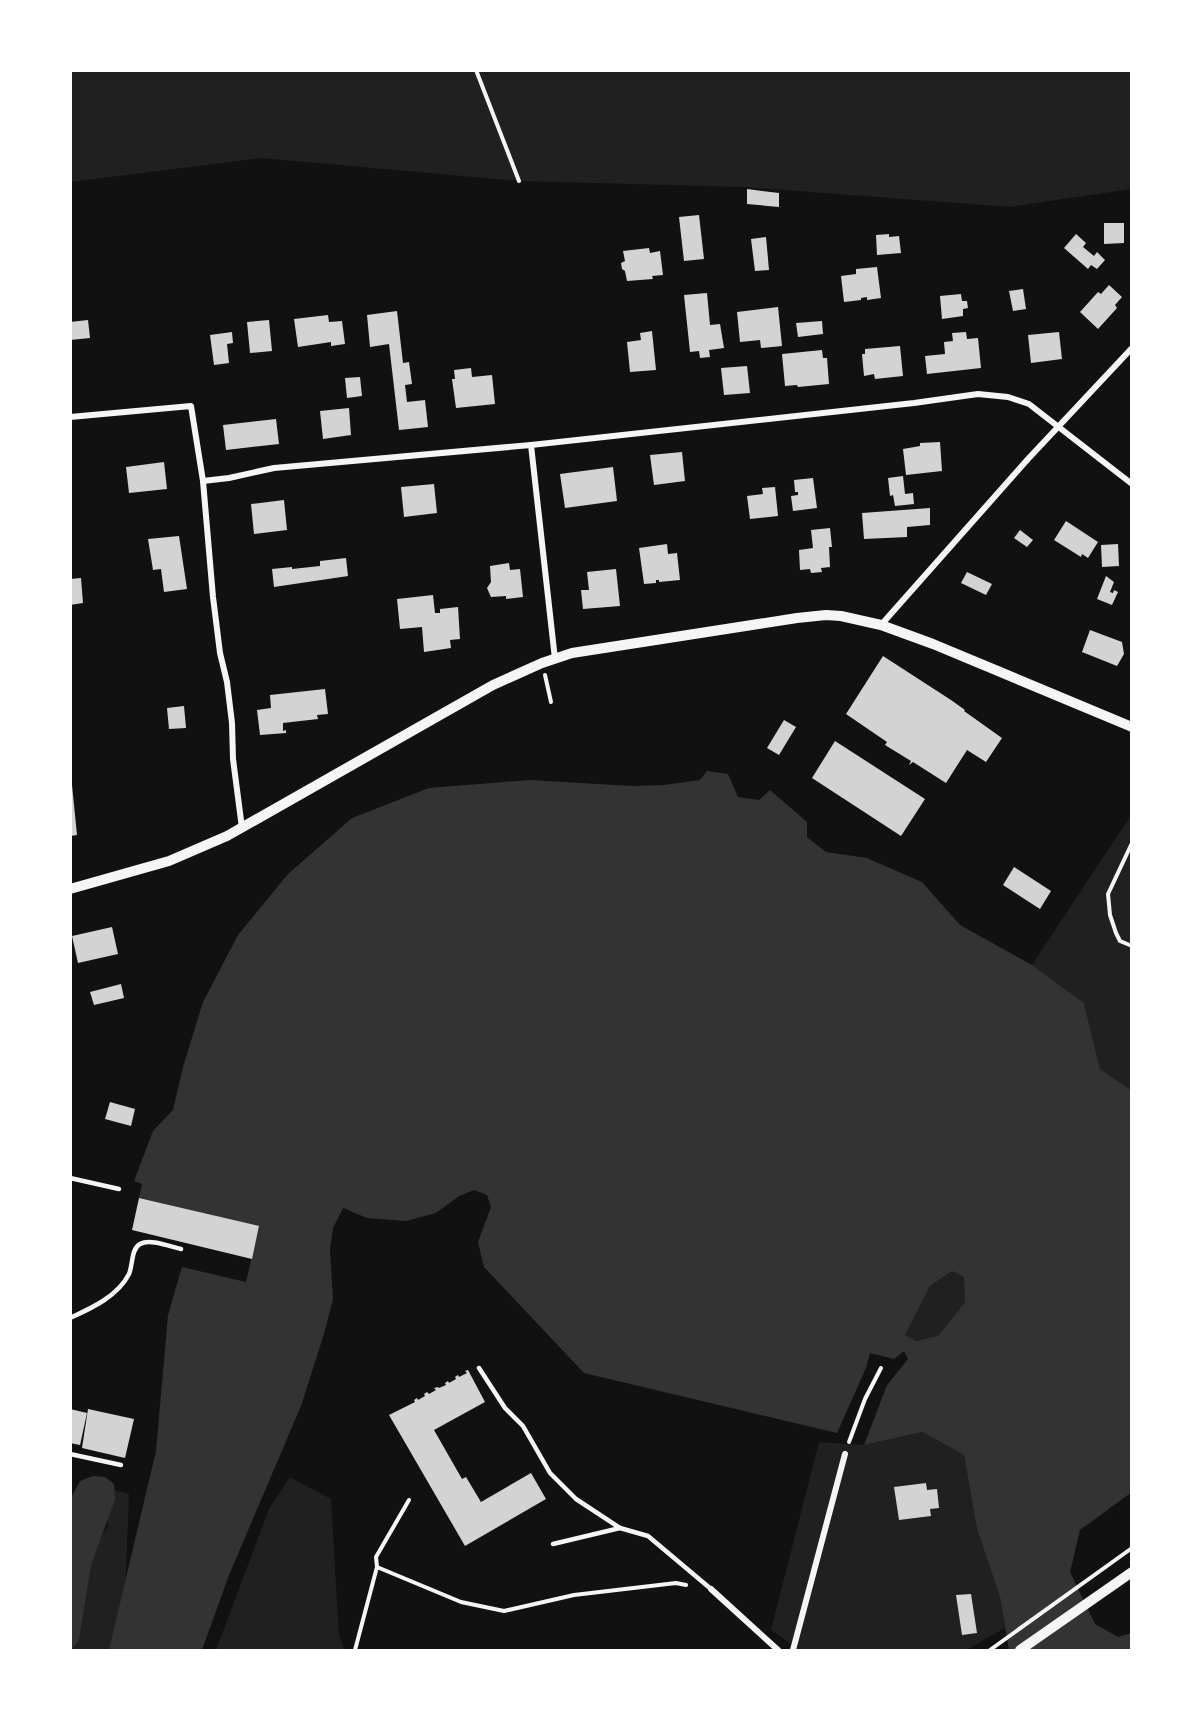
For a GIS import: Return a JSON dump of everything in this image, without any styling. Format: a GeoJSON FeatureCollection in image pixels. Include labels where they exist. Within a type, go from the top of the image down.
{"type":"FeatureCollection","features":[{"type":"Feature","properties":{"kind":"street"},"geometry":{"type":"LineString","coordinates":[[880,625],[1131,348]]}},
{"type":"Feature","properties":{"kind":"street"},"geometry":{"type":"LineString","coordinates":[[203,481],[274,468],[531,445],[978,394],[1008,397],[1029,404],[1131,484]]}},
{"type":"Feature","properties":{"kind":"street"},"geometry":{"type":"LineString","coordinates":[[70,417],[191,406],[203,481],[214,608],[228,692],[243,828]]}},
{"type":"Feature","properties":{"kind":"street"},"geometry":{"type":"LineString","coordinates":[[531,445],[555,658]]}},
{"type":"Feature","properties":{"kind":"street"},"geometry":{"type":"LineString","coordinates":[[70,889],[169,861],[243,828],[464,702],[542,663],[572,653],[612,646],[810,616],[842,616],[880,625],[933,644],[1131,727]]}},
{"type":"Feature","properties":{"kind":"street"},"geometry":{"type":"LineString","coordinates":[[793,1650],[845,1454]]}},
{"type":"Feature","properties":{"kind":"street"},"geometry":{"type":"LineString","coordinates":[[1020,1650],[1131,1572]]}},
{"type":"Feature","properties":{"kind":"street"},"geometry":{"type":"LineString","coordinates":[[711,1589],[778,1650]]}},
{"type":"Feature","properties":{"kind":"lane"},"geometry":{"type":"LineString","coordinates":[[70,1178],[119,1189]]}},
{"type":"Feature","properties":{"kind":"lane"},"geometry":{"type":"LineString","coordinates":[[70,1318],[94,1307],[117,1289],[129,1273],[135,1249],[140,1244],[147,1242],[181,1249]]}},
{"type":"Feature","properties":{"kind":"lane"},"geometry":{"type":"LineString","coordinates":[[479,1368],[505,1408],[523,1426],[550,1473],[576,1499],[620,1528],[648,1536],[711,1589]]}},
{"type":"Feature","properties":{"kind":"lane"},"geometry":{"type":"LineString","coordinates":[[70,1454],[121,1465]]}},
{"type":"Feature","properties":{"kind":"lane"},"geometry":{"type":"LineString","coordinates":[[554,1544],[620,1528]]}},
{"type":"Feature","properties":{"kind":"path"},"geometry":{"type":"LineString","coordinates":[[476,70],[519,181]]}},
{"type":"Feature","properties":{"kind":"path"},"geometry":{"type":"LineString","coordinates":[[542,663],[551,702]]}},
{"type":"Feature","properties":{"kind":"path"},"geometry":{"type":"LineString","coordinates":[[1131,843],[1108,894],[1110,915],[1116,933],[1120,941],[1131,946]]}},
{"type":"Feature","properties":{"kind":"path"},"geometry":{"type":"LineString","coordinates":[[845,1454],[865,1399],[881,1368]]}},
{"type":"Feature","properties":{"kind":"path"},"geometry":{"type":"LineString","coordinates":[[355,1650],[377,1567],[376,1557],[409,1500]]}},
{"type":"Feature","properties":{"kind":"path"},"geometry":{"type":"LineString","coordinates":[[990,1650],[1131,1548]]}},
{"type":"Feature","properties":{"kind":"path"},"geometry":{"type":"LineString","coordinates":[[377,1567],[461,1602],[504,1611],[574,1594],[676,1583],[711,1589]]}},
{"type":"Feature","properties":{"kind":"shaded area"},"geometry":{"type":"Polygon","coordinates":[[[70,71],[1131,71],[1131,189],[1010,207],[745,187],[519,181],[261,158],[71,182],[70,71]]]}},
{"type":"Feature","properties":{"kind":"shaded area"},"geometry":{"type":"Polygon","coordinates":[[[707,771],[728,774],[738,797],[759,800],[770,790],[807,822],[807,837],[826,852],[867,858],[922,882],[960,925],[1032,965],[1084,1003],[1100,1069],[1131,1090],[1132,1492],[1080,1530],[1070,1572],[1095,1624],[1118,1637],[1131,1633],[1131,1650],[1009,1650],[1000,1597],[977,1529],[964,1455],[922,1432],[864,1445],[887,1385],[908,1359],[904,1351],[894,1359],[870,1353],[866,1368],[837,1433],[584,1373],[484,1267],[478,1242],[491,1207],[487,1195],[474,1190],[459,1196],[436,1213],[406,1221],[367,1218],[343,1208],[333,1228],[330,1249],[333,1299],[324,1334],[301,1406],[229,1575],[202,1650],[109,1650],[156,1451],[168,1315],[182,1267],[246,1282],[259,1227],[139,1198],[142,1184],[134,1181],[153,1131],[173,1110],[183,1067],[203,1002],[238,935],[288,874],[352,818],[429,788],[529,780],[632,786],[664,785],[700,780],[707,771]],[[952,1271],[930,1286],[905,1335],[916,1341],[938,1336],[965,1302],[964,1277],[952,1271]]]}},
{"type":"Feature","properties":{"kind":"shaded area"},"geometry":{"type":"Polygon","coordinates":[[[1131,815],[1131,1090],[1100,1069],[1084,1003],[1032,965],[1131,815]]]}},
{"type":"Feature","properties":{"kind":"shaded area"},"geometry":{"type":"Polygon","coordinates":[[[952,1271],[965,1277],[965,1302],[938,1336],[916,1341],[905,1335],[930,1286],[952,1271]]]}},
{"type":"Feature","properties":{"kind":"shaded area"},"geometry":{"type":"Polygon","coordinates":[[[922,1432],[964,1455],[977,1529],[1000,1597],[1005,1628],[966,1650],[799,1650],[771,1630],[819,1442],[864,1445],[922,1432]]]}},
{"type":"Feature","properties":{"kind":"shaded area"},"geometry":{"type":"Polygon","coordinates":[[[93,1476],[105,1477],[114,1484],[115,1500],[91,1565],[79,1640],[71,1650],[71,1498],[80,1481],[93,1476]]]}},
{"type":"Feature","properties":{"kind":"shaded area"},"geometry":{"type":"Polygon","coordinates":[[[290,1477],[331,1499],[339,1635],[345,1650],[216,1650],[269,1509],[290,1477]]]}},
{"type":"Feature","properties":{"kind":"shaded area"},"geometry":{"type":"Polygon","coordinates":[[[106,1488],[129,1494],[123,1650],[71,1650],[84,1559],[108,1527],[106,1488]]]}},
{"type":"Feature","properties":{"kind":"building"},"geometry":{"type":"Polygon","coordinates":[[[747,189],[779,193],[779,207],[747,204],[747,189]]]}},
{"type":"Feature","properties":{"kind":"building"},"geometry":{"type":"Polygon","coordinates":[[[699,215],[704,259],[684,261],[679,217],[699,215]]]}},
{"type":"Feature","properties":{"kind":"building"},"geometry":{"type":"Polygon","coordinates":[[[1104,223],[1124,223],[1124,243],[1104,244],[1104,223]]]}},
{"type":"Feature","properties":{"kind":"building"},"geometry":{"type":"Polygon","coordinates":[[[889,234],[889,237],[899,236],[901,253],[877,255],[876,235],[889,234]]]}},
{"type":"Feature","properties":{"kind":"building"},"geometry":{"type":"Polygon","coordinates":[[[1076,234],[1086,243],[1083,247],[1094,256],[1097,252],[1105,260],[1097,269],[1091,265],[1088,269],[1064,248],[1076,234]]]}},
{"type":"Feature","properties":{"kind":"building"},"geometry":{"type":"Polygon","coordinates":[[[766,237],[769,270],[755,271],[751,239],[766,237]]]}},
{"type":"Feature","properties":{"kind":"building"},"geometry":{"type":"Polygon","coordinates":[[[649,248],[650,253],[660,251],[663,275],[652,276],[653,279],[627,281],[621,263],[625,261],[623,251],[649,248]]]}},
{"type":"Feature","properties":{"kind":"building"},"geometry":{"type":"Polygon","coordinates":[[[877,267],[881,298],[867,300],[867,297],[844,302],[841,276],[856,274],[856,269],[877,267]]]}},
{"type":"Feature","properties":{"kind":"building"},"geometry":{"type":"Polygon","coordinates":[[[1109,285],[1122,297],[1115,305],[1117,308],[1098,329],[1080,312],[1098,292],[1101,294],[1109,285]]]}},
{"type":"Feature","properties":{"kind":"building"},"geometry":{"type":"Polygon","coordinates":[[[1023,289],[1026,309],[1013,311],[1009,291],[1023,289]]]}},
{"type":"Feature","properties":{"kind":"building"},"geometry":{"type":"Polygon","coordinates":[[[707,293],[710,325],[720,324],[724,348],[709,350],[710,357],[700,358],[699,351],[690,352],[684,295],[707,293]]]}},
{"type":"Feature","properties":{"kind":"building"},"geometry":{"type":"Polygon","coordinates":[[[961,294],[962,301],[967,301],[968,308],[963,309],[963,316],[942,319],[940,296],[961,294]]]}},
{"type":"Feature","properties":{"kind":"building"},"geometry":{"type":"Polygon","coordinates":[[[778,307],[782,346],[761,348],[760,340],[740,342],[737,312],[778,307]]]}},
{"type":"Feature","properties":{"kind":"building"},"geometry":{"type":"Polygon","coordinates":[[[397,311],[403,363],[409,362],[412,384],[405,385],[407,402],[425,400],[428,427],[399,430],[389,344],[370,347],[367,315],[397,311]]]}},
{"type":"Feature","properties":{"kind":"building"},"geometry":{"type":"Polygon","coordinates":[[[328,315],[329,322],[342,321],[345,344],[331,346],[331,342],[298,347],[294,319],[328,315]]]}},
{"type":"Feature","properties":{"kind":"building"},"geometry":{"type":"Polygon","coordinates":[[[88,320],[90,338],[70,340],[70,322],[88,320]]]}},
{"type":"Feature","properties":{"kind":"building"},"geometry":{"type":"Polygon","coordinates":[[[269,320],[272,351],[250,353],[247,322],[269,320]]]}},
{"type":"Feature","properties":{"kind":"building"},"geometry":{"type":"Polygon","coordinates":[[[822,321],[823,334],[798,337],[796,323],[822,321]]]}},
{"type":"Feature","properties":{"kind":"building"},"geometry":{"type":"Polygon","coordinates":[[[652,331],[656,370],[630,372],[627,342],[641,340],[640,333],[652,331]]]}},
{"type":"Feature","properties":{"kind":"building"},"geometry":{"type":"Polygon","coordinates":[[[232,332],[233,343],[227,344],[229,363],[214,365],[210,335],[232,332]]]}},
{"type":"Feature","properties":{"kind":"building"},"geometry":{"type":"Polygon","coordinates":[[[966,332],[967,339],[978,338],[981,368],[927,374],[925,356],[945,354],[944,342],[953,341],[952,333],[966,332]]]}},
{"type":"Feature","properties":{"kind":"building"},"geometry":{"type":"Polygon","coordinates":[[[1059,332],[1062,359],[1031,363],[1028,335],[1059,332]]]}},
{"type":"Feature","properties":{"kind":"building"},"geometry":{"type":"Polygon","coordinates":[[[900,346],[903,376],[875,379],[874,374],[864,376],[862,354],[865,354],[865,349],[900,346]]]}},
{"type":"Feature","properties":{"kind":"building"},"geometry":{"type":"Polygon","coordinates":[[[822,350],[823,358],[827,358],[829,384],[785,386],[782,354],[822,350]]]}},
{"type":"Feature","properties":{"kind":"building"},"geometry":{"type":"Polygon","coordinates":[[[747,366],[750,393],[724,395],[721,368],[747,366]]]}},
{"type":"Feature","properties":{"kind":"building"},"geometry":{"type":"Polygon","coordinates":[[[471,368],[472,377],[492,375],[495,404],[456,408],[452,379],[455,379],[454,370],[471,368]]]}},
{"type":"Feature","properties":{"kind":"building"},"geometry":{"type":"Polygon","coordinates":[[[360,377],[362,396],[347,398],[345,378],[360,377]]]}},
{"type":"Feature","properties":{"kind":"building"},"geometry":{"type":"Polygon","coordinates":[[[349,408],[351,435],[323,439],[320,411],[349,408]]]}},
{"type":"Feature","properties":{"kind":"building"},"geometry":{"type":"Polygon","coordinates":[[[276,419],[279,444],[226,450],[223,425],[276,419]]]}},
{"type":"Feature","properties":{"kind":"building"},"geometry":{"type":"Polygon","coordinates":[[[940,442],[942,471],[906,475],[903,449],[920,446],[920,443],[940,442]]]}},
{"type":"Feature","properties":{"kind":"building"},"geometry":{"type":"Polygon","coordinates":[[[682,452],[685,481],[654,485],[650,455],[682,452]]]}},
{"type":"Feature","properties":{"kind":"building"},"geometry":{"type":"Polygon","coordinates":[[[164,462],[167,489],[129,493],[126,467],[164,462]]]}},
{"type":"Feature","properties":{"kind":"building"},"geometry":{"type":"Polygon","coordinates":[[[613,467],[617,501],[565,508],[560,474],[613,467]]]}},
{"type":"Feature","properties":{"kind":"building"},"geometry":{"type":"Polygon","coordinates":[[[903,476],[905,494],[913,493],[914,504],[895,506],[893,495],[890,496],[888,478],[903,476]]]}},
{"type":"Feature","properties":{"kind":"building"},"geometry":{"type":"Polygon","coordinates":[[[813,478],[817,508],[793,511],[791,496],[798,495],[798,492],[795,492],[794,480],[813,478]]]}},
{"type":"Feature","properties":{"kind":"building"},"geometry":{"type":"Polygon","coordinates":[[[434,484],[437,513],[404,517],[401,487],[434,484]]]}},
{"type":"Feature","properties":{"kind":"building"},"geometry":{"type":"Polygon","coordinates":[[[775,487],[778,516],[750,519],[747,496],[763,494],[762,488],[775,487]]]}},
{"type":"Feature","properties":{"kind":"building"},"geometry":{"type":"Polygon","coordinates":[[[284,500],[287,530],[254,534],[251,504],[284,500]]]}},
{"type":"Feature","properties":{"kind":"building"},"geometry":{"type":"Polygon","coordinates":[[[930,508],[930,525],[907,527],[907,537],[864,539],[862,513],[930,508]]]}},
{"type":"Feature","properties":{"kind":"building"},"geometry":{"type":"Polygon","coordinates":[[[1066,521],[1098,542],[1088,558],[1082,554],[1081,557],[1054,540],[1066,521]]]}},
{"type":"Feature","properties":{"kind":"building"},"geometry":{"type":"Polygon","coordinates":[[[830,528],[832,547],[829,547],[830,567],[821,568],[822,572],[811,573],[810,569],[800,570],[799,550],[813,548],[811,530],[830,528]]]}},
{"type":"Feature","properties":{"kind":"building"},"geometry":{"type":"Polygon","coordinates":[[[1020,530],[1033,540],[1027,547],[1014,538],[1020,530]]]}},
{"type":"Feature","properties":{"kind":"building"},"geometry":{"type":"Polygon","coordinates":[[[179,536],[187,589],[164,592],[161,569],[153,570],[148,539],[179,536]]]}},
{"type":"Feature","properties":{"kind":"building"},"geometry":{"type":"Polygon","coordinates":[[[667,544],[668,554],[677,553],[680,580],[659,582],[656,580],[656,583],[644,584],[639,548],[667,544]]]}},
{"type":"Feature","properties":{"kind":"building"},"geometry":{"type":"Polygon","coordinates":[[[1118,544],[1119,566],[1102,567],[1101,545],[1118,544]]]}},
{"type":"Feature","properties":{"kind":"building"},"geometry":{"type":"Polygon","coordinates":[[[346,558],[348,576],[274,587],[272,569],[320,566],[320,561],[346,558]]]}},
{"type":"Feature","properties":{"kind":"building"},"geometry":{"type":"Polygon","coordinates":[[[509,563],[510,570],[520,569],[523,597],[506,599],[506,596],[491,597],[487,588],[491,582],[490,566],[509,563]]]}},
{"type":"Feature","properties":{"kind":"building"},"geometry":{"type":"Polygon","coordinates":[[[616,569],[620,606],[583,609],[581,590],[589,590],[587,572],[616,569]]]}},
{"type":"Feature","properties":{"kind":"building"},"geometry":{"type":"Polygon","coordinates":[[[967,572],[992,584],[986,595],[961,583],[967,572]]]}},
{"type":"Feature","properties":{"kind":"building"},"geometry":{"type":"Polygon","coordinates":[[[1106,576],[1114,582],[1110,592],[1113,593],[1114,590],[1118,592],[1112,605],[1097,599],[1106,576]]]}},
{"type":"Feature","properties":{"kind":"building"},"geometry":{"type":"Polygon","coordinates":[[[81,578],[83,603],[70,605],[70,579],[81,578]]]}},
{"type":"Feature","properties":{"kind":"building"},"geometry":{"type":"Polygon","coordinates":[[[433,595],[435,613],[440,613],[440,609],[458,607],[460,639],[450,640],[451,648],[424,652],[422,627],[400,629],[397,599],[433,595]]]}},
{"type":"Feature","properties":{"kind":"building"},"geometry":{"type":"Polygon","coordinates":[[[1090,630],[1122,642],[1124,654],[1117,666],[1082,652],[1090,630]]]}},
{"type":"Feature","properties":{"kind":"building"},"geometry":{"type":"Polygon","coordinates":[[[883,656],[951,700],[1002,738],[986,762],[967,750],[946,783],[913,762],[909,765],[911,761],[885,745],[887,742],[846,714],[883,656]]]}},
{"type":"Feature","properties":{"kind":"building"},"geometry":{"type":"Polygon","coordinates":[[[325,689],[328,714],[317,715],[318,719],[283,723],[283,731],[286,730],[286,733],[260,735],[257,710],[271,708],[270,695],[325,689]]]}},
{"type":"Feature","properties":{"kind":"building"},"geometry":{"type":"Polygon","coordinates":[[[184,706],[186,728],[169,729],[167,708],[184,706]]]}},
{"type":"Feature","properties":{"kind":"building"},"geometry":{"type":"Polygon","coordinates":[[[784,720],[796,727],[779,755],[767,748],[784,720]]]}},
{"type":"Feature","properties":{"kind":"building"},"geometry":{"type":"Polygon","coordinates":[[[835,741],[925,799],[901,836],[812,778],[835,741]]]}},
{"type":"Feature","properties":{"kind":"building"},"geometry":{"type":"Polygon","coordinates":[[[70,785],[72,785],[77,835],[70,836],[70,785]]]}},
{"type":"Feature","properties":{"kind":"building"},"geometry":{"type":"Polygon","coordinates":[[[1014,867],[1051,891],[1040,909],[1003,885],[1014,867]]]}},
{"type":"Feature","properties":{"kind":"building"},"geometry":{"type":"Polygon","coordinates":[[[112,927],[118,954],[78,963],[72,936],[112,927]]]}},
{"type":"Feature","properties":{"kind":"building"},"geometry":{"type":"Polygon","coordinates":[[[121,984],[124,998],[94,1005],[90,992],[121,984]]]}},
{"type":"Feature","properties":{"kind":"building"},"geometry":{"type":"Polygon","coordinates":[[[110,1102],[135,1109],[131,1126],[105,1119],[110,1102]]]}},
{"type":"Feature","properties":{"kind":"building"},"geometry":{"type":"Polygon","coordinates":[[[139,1198],[259,1226],[252,1259],[132,1230],[139,1198]]]}},
{"type":"Feature","properties":{"kind":"building"},"geometry":{"type":"Polygon","coordinates":[[[468,1370],[485,1402],[434,1430],[462,1479],[466,1477],[481,1502],[531,1473],[546,1499],[465,1546],[389,1415],[415,1402],[417,1398],[418,1400],[425,1396],[427,1392],[429,1394],[436,1390],[434,1388],[446,1385],[445,1383],[456,1379],[458,1375],[459,1377],[467,1373],[465,1371],[468,1370]]]}},
{"type":"Feature","properties":{"kind":"building"},"geometry":{"type":"Polygon","coordinates":[[[70,1409],[87,1413],[80,1445],[70,1443],[70,1409]]]}},
{"type":"Feature","properties":{"kind":"building"},"geometry":{"type":"Polygon","coordinates":[[[88,1409],[134,1419],[125,1458],[82,1448],[88,1409]]]}},
{"type":"Feature","properties":{"kind":"building"},"geometry":{"type":"Polygon","coordinates":[[[926,1483],[927,1490],[937,1489],[939,1508],[930,1509],[931,1516],[899,1520],[894,1487],[926,1483]]]}},
{"type":"Feature","properties":{"kind":"building"},"geometry":{"type":"Polygon","coordinates":[[[971,1594],[977,1633],[962,1635],[956,1595],[971,1594]]]}}]}
